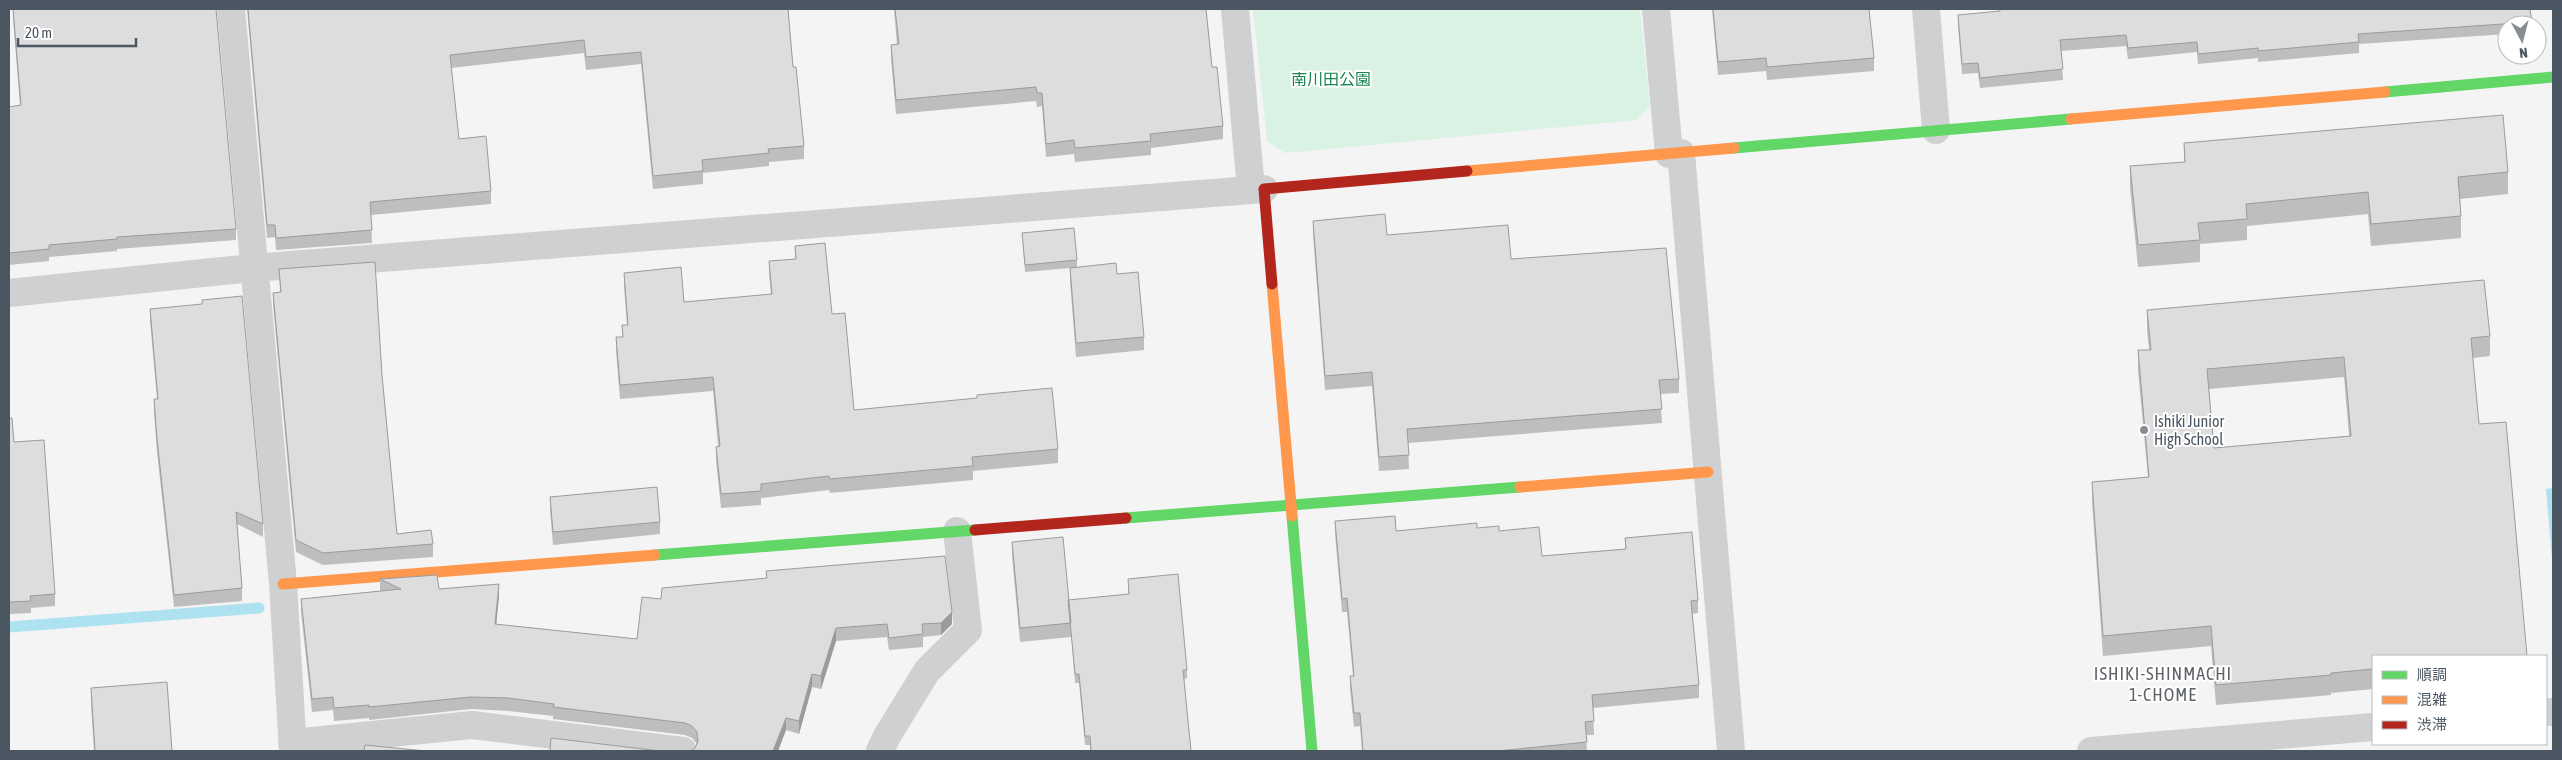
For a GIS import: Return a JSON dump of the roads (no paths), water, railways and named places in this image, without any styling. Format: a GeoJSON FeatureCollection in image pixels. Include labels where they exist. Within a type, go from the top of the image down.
{"type":"FeatureCollection","features":[{"type":"Feature","properties":{"kind":"street"},"geometry":{"type":"LineString","coordinates":[[231,9],[252,268],[283,584],[293,747],[472,725],[684,751]]}},
{"type":"Feature","properties":{"kind":"street"},"geometry":{"type":"LineString","coordinates":[[1235,9],[1257,190],[1291,504],[1312,751]]}},
{"type":"Feature","properties":{"kind":"street"},"geometry":{"type":"LineString","coordinates":[[1656,9],[1675,154],[1708,472],[1731,751]]}},
{"type":"Feature","properties":{"kind":"street"},"geometry":{"type":"LineString","coordinates":[[1926,9],[1936,130]]}},
{"type":"Feature","properties":{"kind":"street"},"geometry":{"type":"LineString","coordinates":[[9,293],[252,268],[1257,190],[2553,77]]}},
{"type":"Feature","properties":{"kind":"street"},"geometry":{"type":"LineString","coordinates":[[283,584],[1708,472]]}},
{"type":"Feature","properties":{"kind":"street"},"geometry":{"type":"LineString","coordinates":[[880,751],[887,736],[927,671],[968,630],[957,531]]}},
{"type":"Feature","properties":{"kind":"street"},"geometry":{"type":"LineString","coordinates":[[2091,751],[2372,727]]}},
{"type":"Feature","properties":{"kind":"water"},"geometry":{"type":"Polygon","coordinates":[[[2553,488],[2553,570],[2546,489],[2553,488]]]}},
{"type":"Feature","properties":{"kind":"waterway"},"geometry":{"type":"LineString","coordinates":[[9,627],[259,608]]}},
{"type":"Feature","properties":{"kind":"place","name":"Ishiki Junior High School"},"geometry":{"type":"Point","coordinates":[2144,430]}},
{"type":"Feature","properties":{"kind":"district","name":"ISHIKI-SHINMACHI 1-CHOME"},"geometry":{"type":"Point","coordinates":[2163,684]}},
{"type":"Feature","properties":{"kind":"park label","name":"南川田公園"},"geometry":{"type":"Point","coordinates":[1331,79]}}]}
